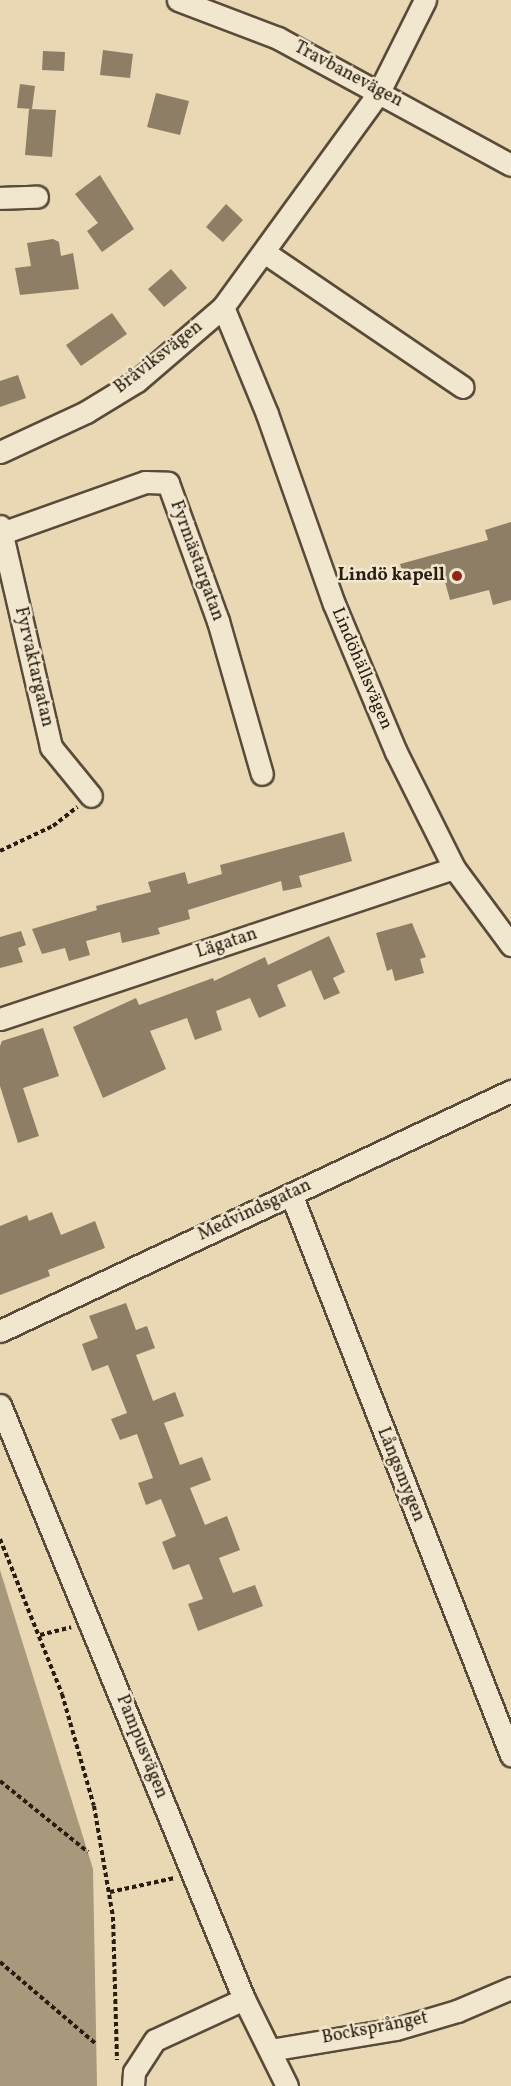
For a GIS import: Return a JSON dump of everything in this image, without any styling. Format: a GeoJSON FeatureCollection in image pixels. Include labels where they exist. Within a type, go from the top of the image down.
{"type":"FeatureCollection","features":[{"type":"Feature","properties":{"kind":"street","name":"Travbanevägen"},"geometry":{"type":"LineString","coordinates":[[178,0],[278,38],[511,165]]}},
{"type":"Feature","properties":{"kind":"street","name":"Bråviksvägen"},"geometry":{"type":"LineString","coordinates":[[0,452],[86,412],[136,381],[223,307],[379,92],[425,0]]}},
{"type":"Feature","properties":{"kind":"street"},"geometry":{"type":"LineString","coordinates":[[0,198],[37,197]]}},
{"type":"Feature","properties":{"kind":"street"},"geometry":{"type":"LineString","coordinates":[[264,252],[463,387]]}},
{"type":"Feature","properties":{"kind":"street","name":"Lindöhällsvägen"},"geometry":{"type":"LineString","coordinates":[[223,307],[267,414],[334,604],[396,752],[454,868],[511,945]]}},
{"type":"Feature","properties":{"kind":"street","name":"Fyrmästargatan"},"geometry":{"type":"LineString","coordinates":[[1,529],[145,482],[168,483],[218,621],[262,774]]}},
{"type":"Feature","properties":{"kind":"street","name":"Fyrvaktargatan"},"geometry":{"type":"LineString","coordinates":[[1,529],[51,747],[91,796]]}},
{"type":"Feature","properties":{"kind":"street","name":"Lägatan"},"geometry":{"type":"LineString","coordinates":[[0,1019],[454,868]]}},
{"type":"Feature","properties":{"kind":"street","name":"Medvindsgatan"},"geometry":{"type":"LineString","coordinates":[[0,1331],[511,1091]]}},
{"type":"Feature","properties":{"kind":"street","name":"Långsmygen"},"geometry":{"type":"LineString","coordinates":[[291,1194],[511,1755]]}},
{"type":"Feature","properties":{"kind":"street","name":"Pampusvägen"},"geometry":{"type":"LineString","coordinates":[[0,1405],[244,1999],[287,2086]]}},
{"type":"Feature","properties":{"kind":"street","name":"Bocksprånget"},"geometry":{"type":"LineString","coordinates":[[270,2050],[396,2029],[457,2012],[511,1988]]}},
{"type":"Feature","properties":{"kind":"street"},"geometry":{"type":"LineString","coordinates":[[133,2086],[134,2072],[155,2040],[244,1999]]}},
{"type":"Feature","properties":{"kind":"path"},"geometry":{"type":"LineString","coordinates":[[0,851],[53,826],[91,796]]}},
{"type":"Feature","properties":{"kind":"path"},"geometry":{"type":"LineString","coordinates":[[0,1539],[40,1635],[81,1756],[110,1892],[117,1967],[117,2063]]}},
{"type":"Feature","properties":{"kind":"path"},"geometry":{"type":"LineString","coordinates":[[40,1635],[90,1623]]}},
{"type":"Feature","properties":{"kind":"path"},"geometry":{"type":"LineString","coordinates":[[0,1781],[88,1852]]}},
{"type":"Feature","properties":{"kind":"path"},"geometry":{"type":"LineString","coordinates":[[110,1892],[193,1874]]}},
{"type":"Feature","properties":{"kind":"path"},"geometry":{"type":"LineString","coordinates":[[0,1962],[96,2044]]}},
{"type":"Feature","properties":{"kind":"shaded area"},"geometry":{"type":"Polygon","coordinates":[[[0,1570],[93,1869],[97,2086],[0,2086],[0,1570]]]}},
{"type":"Feature","properties":{"kind":"building"},"geometry":{"type":"Polygon","coordinates":[[[103,50],[133,54],[130,78],[100,75],[103,50]]]}},
{"type":"Feature","properties":{"kind":"building"},"geometry":{"type":"Polygon","coordinates":[[[43,51],[65,52],[64,71],[42,70],[43,51]]]}},
{"type":"Feature","properties":{"kind":"building"},"geometry":{"type":"Polygon","coordinates":[[[20,84],[35,86],[32,109],[17,108],[20,84]]]}},
{"type":"Feature","properties":{"kind":"building"},"geometry":{"type":"Polygon","coordinates":[[[156,93],[189,101],[180,135],[147,127],[156,93]]]}},
{"type":"Feature","properties":{"kind":"building"},"geometry":{"type":"Polygon","coordinates":[[[29,109],[56,110],[52,157],[25,155],[29,109]]]}},
{"type":"Feature","properties":{"kind":"building"},"geometry":{"type":"Polygon","coordinates":[[[100,175],[134,229],[102,252],[87,231],[98,223],[75,194],[100,175]]]}},
{"type":"Feature","properties":{"kind":"building"},"geometry":{"type":"Polygon","coordinates":[[[226,204],[243,220],[223,242],[206,227],[226,204]]]}},
{"type":"Feature","properties":{"kind":"building"},"geometry":{"type":"Polygon","coordinates":[[[53,239],[59,242],[61,256],[73,253],[79,289],[20,295],[15,268],[31,266],[27,243],[53,239]]]}},
{"type":"Feature","properties":{"kind":"building"},"geometry":{"type":"Polygon","coordinates":[[[171,269],[187,288],[164,307],[148,289],[171,269]]]}},
{"type":"Feature","properties":{"kind":"building"},"geometry":{"type":"Polygon","coordinates":[[[112,313],[127,334],[81,366],[66,345],[112,313]]]}},
{"type":"Feature","properties":{"kind":"building"},"geometry":{"type":"Polygon","coordinates":[[[18,375],[26,398],[0,407],[0,381],[18,375]]]}},
{"type":"Feature","properties":{"kind":"building"},"geometry":{"type":"Polygon","coordinates":[[[511,522],[511,600],[493,605],[489,590],[450,600],[442,571],[405,582],[400,564],[488,540],[485,530],[511,522]]]}},
{"type":"Feature","properties":{"kind":"building"},"geometry":{"type":"Polygon","coordinates":[[[344,832],[352,861],[299,876],[302,887],[283,891],[281,881],[188,910],[190,919],[158,928],[160,934],[122,943],[120,932],[86,941],[90,955],[69,961],[65,948],[42,954],[32,929],[97,910],[96,906],[151,892],[148,882],[185,872],[188,884],[222,874],[220,865],[344,832]]]}},
{"type":"Feature","properties":{"kind":"building"},"geometry":{"type":"Polygon","coordinates":[[[412,923],[426,957],[420,959],[424,973],[395,981],[392,969],[387,971],[376,933],[412,923]]]}},
{"type":"Feature","properties":{"kind":"building"},"geometry":{"type":"Polygon","coordinates":[[[21,931],[26,945],[18,948],[23,962],[0,968],[0,937],[21,931]]]}},
{"type":"Feature","properties":{"kind":"building"},"geometry":{"type":"Polygon","coordinates":[[[329,936],[345,972],[333,978],[340,993],[324,1000],[311,970],[277,985],[286,1006],[259,1018],[250,998],[216,1011],[222,1030],[195,1040],[187,1018],[150,1031],[166,1069],[103,1098],[73,1027],[136,998],[139,1005],[213,978],[214,981],[265,957],[268,965],[329,936]]]}},
{"type":"Feature","properties":{"kind":"building"},"geometry":{"type":"Polygon","coordinates":[[[43,1028],[59,1076],[23,1088],[39,1136],[18,1143],[0,1086],[0,1046],[2,1041],[43,1028]]]}},
{"type":"Feature","properties":{"kind":"building"},"geometry":{"type":"Polygon","coordinates":[[[52,1212],[61,1235],[95,1221],[105,1248],[48,1270],[50,1276],[0,1295],[0,1226],[27,1215],[29,1221],[52,1212]]]}},
{"type":"Feature","properties":{"kind":"building"},"geometry":{"type":"Polygon","coordinates":[[[126,1303],[136,1330],[147,1326],[155,1348],[136,1355],[153,1401],[175,1392],[184,1416],[164,1423],[180,1465],[202,1457],[211,1480],[190,1488],[205,1525],[227,1516],[240,1550],[219,1558],[233,1593],[255,1585],[263,1606],[198,1631],[188,1604],[203,1599],[189,1564],[173,1570],[162,1542],[176,1536],[161,1499],[146,1505],[138,1483],[153,1478],[137,1434],[120,1440],[111,1419],[127,1413],[108,1365],[92,1371],[82,1344],[98,1338],[89,1316],[126,1303]]]}},
{"type":"Feature","properties":{"kind":"place","name":"Lindö kapell"},"geometry":{"type":"Point","coordinates":[457,576]}}]}
